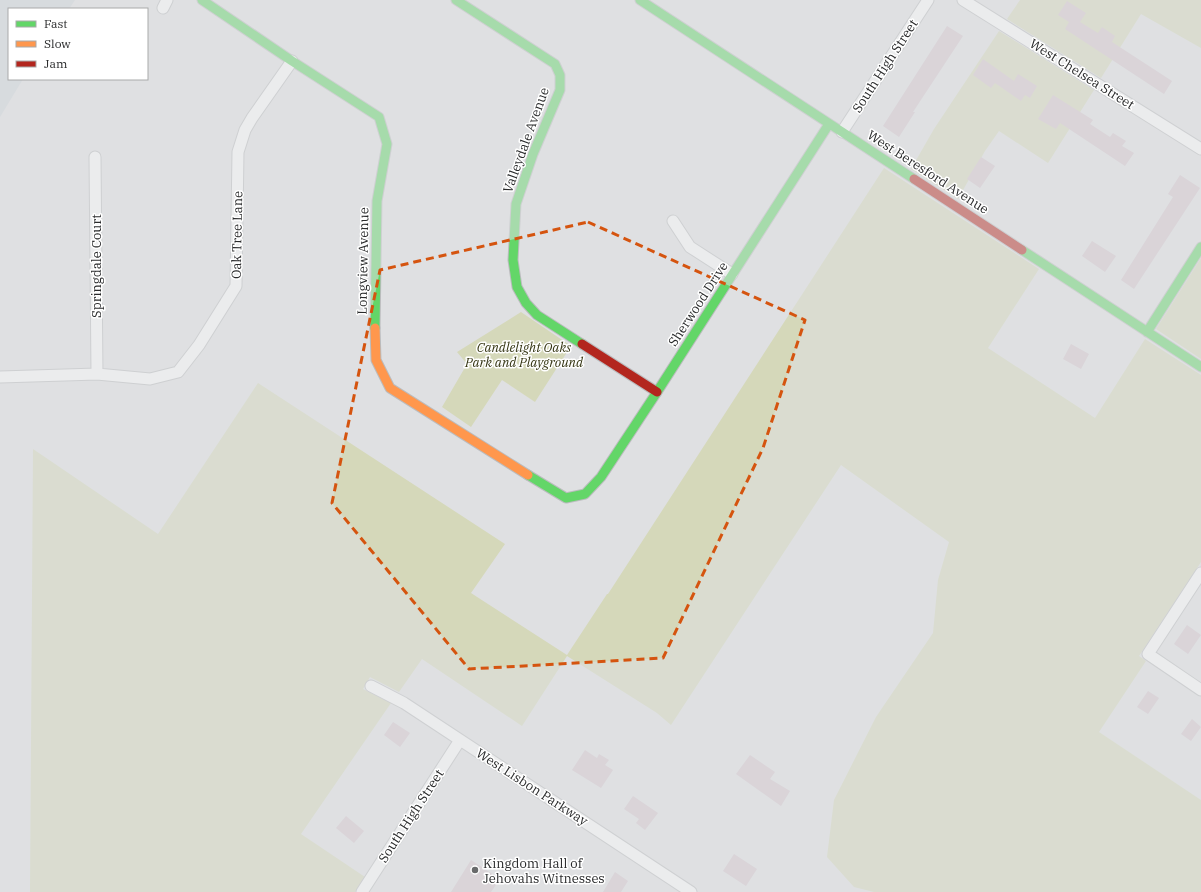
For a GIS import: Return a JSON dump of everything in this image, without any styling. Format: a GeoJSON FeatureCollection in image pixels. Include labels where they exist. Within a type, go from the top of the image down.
{"type":"FeatureCollection","features":[{"type":"Feature","properties":{"kind":"street","name":"Longview Avenue"},"geometry":{"type":"LineString","coordinates":[[202,0],[378,117],[387,144],[377,202],[375,302],[376,360],[390,388],[525,474],[566,498],[585,494]]}},
{"type":"Feature","properties":{"kind":"street","name":"Valleydale Avenue"},"geometry":{"type":"LineString","coordinates":[[456,0],[555,64],[560,75],[560,90],[533,154],[516,204],[514,260],[517,287],[526,303],[537,315],[657,392]]}},
{"type":"Feature","properties":{"kind":"street","name":"West Beresford Avenue"},"geometry":{"type":"LineString","coordinates":[[640,0],[1201,367]]}},
{"type":"Feature","properties":{"kind":"street","name":"South High Street"},"geometry":{"type":"LineString","coordinates":[[842,132],[928,0]]}},
{"type":"Feature","properties":{"kind":"street","name":"West Chelsea Street"},"geometry":{"type":"LineString","coordinates":[[964,0],[1201,149]]}},
{"type":"Feature","properties":{"kind":"street","name":"Oak Tree Lane"},"geometry":{"type":"LineString","coordinates":[[0,377],[97,374],[150,379],[178,372],[199,345],[236,286],[238,152],[245,130],[252,118],[292,61]]}},
{"type":"Feature","properties":{"kind":"street","name":"Sherwood Drive"},"geometry":{"type":"LineString","coordinates":[[585,494],[601,477],[829,124]]}},
{"type":"Feature","properties":{"kind":"street","name":"Springdale Court"},"geometry":{"type":"LineString","coordinates":[[96,158],[97,374]]}},
{"type":"Feature","properties":{"kind":"street"},"geometry":{"type":"LineString","coordinates":[[673,221],[690,246],[732,274]]}},
{"type":"Feature","properties":{"kind":"street"},"geometry":{"type":"LineString","coordinates":[[1147,332],[1201,247]]}},
{"type":"Feature","properties":{"kind":"street"},"geometry":{"type":"LineString","coordinates":[[1201,573],[1148,654],[1201,690]]}},
{"type":"Feature","properties":{"kind":"street","name":"West Lisbon Parkway"},"geometry":{"type":"LineString","coordinates":[[372,686],[404,703],[691,892]]}},
{"type":"Feature","properties":{"kind":"street","name":"South High Street"},"geometry":{"type":"LineString","coordinates":[[364,892],[460,740]]}},
{"type":"Feature","properties":{"kind":"highlighted area"},"geometry":{"type":"Polygon","coordinates":[[[588,222],[805,320],[763,448],[663,658],[469,669],[332,503],[380,270],[588,222]]]}},
{"type":"Feature","properties":{"kind":"shaded area"},"geometry":{"type":"Polygon","coordinates":[[[0,0],[75,0],[70,8],[8,8],[8,80],[22,80],[0,117],[0,0]]]}},
{"type":"Feature","properties":{"kind":"green space"},"geometry":{"type":"Polygon","coordinates":[[[1020,0],[1201,0],[1201,48],[1141,14],[1101,78],[1007,19],[1020,0]]]}},
{"type":"Feature","properties":{"kind":"green space"},"geometry":{"type":"Polygon","coordinates":[[[999,31],[1094,90],[1048,163],[999,131],[985,151],[958,199],[911,169],[934,129],[999,31]]]}},
{"type":"Feature","properties":{"kind":"green space"},"geometry":{"type":"Polygon","coordinates":[[[884,168],[1039,269],[988,348],[1095,418],[1145,339],[1201,375],[1201,562],[1139,656],[1146,661],[1099,732],[1201,800],[1201,892],[874,892],[854,887],[827,857],[834,800],[876,717],[933,633],[938,580],[949,542],[841,465],[671,725],[657,713],[567,656],[522,726],[422,659],[399,692],[370,677],[363,689],[391,703],[301,834],[365,877],[355,892],[30,892],[33,449],[158,534],[258,383],[505,544],[471,593],[567,655],[884,168]]]}},
{"type":"Feature","properties":{"kind":"green space"},"geometry":{"type":"Polygon","coordinates":[[[1201,258],[1201,359],[1156,329],[1201,258]]]}},
{"type":"Feature","properties":{"kind":"green space","name":"Candlelight Oaks Park and Playground"},"geometry":{"type":"Polygon","coordinates":[[[521,312],[571,346],[535,402],[502,380],[471,427],[442,407],[467,364],[457,352],[521,312]]]}},
{"type":"Feature","properties":{"kind":"building"},"geometry":{"type":"Polygon","coordinates":[[[1067,1],[1086,13],[1080,22],[1098,33],[1102,27],[1115,36],[1112,42],[1172,81],[1164,94],[1065,29],[1069,22],[1058,15],[1067,1]]]}},
{"type":"Feature","properties":{"kind":"building"},"geometry":{"type":"Polygon","coordinates":[[[947,26],[963,36],[913,112],[915,112],[899,137],[883,126],[947,26]]]}},
{"type":"Feature","properties":{"kind":"building"},"geometry":{"type":"Polygon","coordinates":[[[983,59],[1014,81],[1018,74],[1037,86],[1030,98],[1025,95],[1021,101],[995,83],[991,88],[973,75],[983,59]]]}},
{"type":"Feature","properties":{"kind":"building"},"geometry":{"type":"Polygon","coordinates":[[[1053,95],[1093,120],[1090,124],[1110,137],[1113,133],[1126,141],[1122,146],[1134,153],[1125,166],[1060,123],[1056,129],[1038,119],[1053,95]]]}},
{"type":"Feature","properties":{"kind":"building"},"geometry":{"type":"Polygon","coordinates":[[[981,157],[995,166],[980,188],[967,179],[981,157]]]}},
{"type":"Feature","properties":{"kind":"building"},"geometry":{"type":"Polygon","coordinates":[[[1180,175],[1200,188],[1134,289],[1121,280],[1173,197],[1168,194],[1180,175]]]}},
{"type":"Feature","properties":{"kind":"building"},"geometry":{"type":"Polygon","coordinates":[[[1092,241],[1116,256],[1105,272],[1082,256],[1092,241]]]}},
{"type":"Feature","properties":{"kind":"building"},"geometry":{"type":"Polygon","coordinates":[[[1071,344],[1089,354],[1081,369],[1063,359],[1071,344]]]}},
{"type":"Feature","properties":{"kind":"building"},"geometry":{"type":"Polygon","coordinates":[[[1187,625],[1201,635],[1188,654],[1174,644],[1187,625]]]}},
{"type":"Feature","properties":{"kind":"building"},"geometry":{"type":"Polygon","coordinates":[[[1148,691],[1159,698],[1148,714],[1137,707],[1148,691]]]}},
{"type":"Feature","properties":{"kind":"building"},"geometry":{"type":"Polygon","coordinates":[[[1192,719],[1201,727],[1191,741],[1181,734],[1192,719]]]}},
{"type":"Feature","properties":{"kind":"building"},"geometry":{"type":"Polygon","coordinates":[[[393,722],[410,733],[400,747],[384,735],[393,722]]]}},
{"type":"Feature","properties":{"kind":"building"},"geometry":{"type":"Polygon","coordinates":[[[585,750],[597,758],[599,754],[609,760],[605,765],[613,770],[601,788],[572,770],[585,750]]]}},
{"type":"Feature","properties":{"kind":"building"},"geometry":{"type":"Polygon","coordinates":[[[750,755],[775,772],[770,779],[790,791],[781,806],[736,774],[750,755]]]}},
{"type":"Feature","properties":{"kind":"building"},"geometry":{"type":"Polygon","coordinates":[[[633,796],[658,813],[645,830],[636,823],[639,819],[624,809],[633,796]]]}},
{"type":"Feature","properties":{"kind":"building"},"geometry":{"type":"Polygon","coordinates":[[[346,816],[364,831],[354,843],[336,828],[346,816]]]}},
{"type":"Feature","properties":{"kind":"building"},"geometry":{"type":"Polygon","coordinates":[[[734,854],[757,869],[746,886],[723,871],[734,854]]]}},
{"type":"Feature","properties":{"kind":"building","name":"Kingdom Hall of Jehovahs Witnesses"},"geometry":{"type":"Polygon","coordinates":[[[471,860],[500,879],[491,892],[451,892],[471,860]]]}},
{"type":"Feature","properties":{"kind":"building"},"geometry":{"type":"Polygon","coordinates":[[[615,872],[628,881],[621,892],[603,892],[615,872]]]}},
{"type":"Feature","properties":{"kind":"traffic: fast"},"geometry":{"type":"LineString","coordinates":[[202,0],[292,61],[379,117],[387,144],[377,201],[375,328]]}},
{"type":"Feature","properties":{"kind":"traffic: fast"},"geometry":{"type":"LineString","coordinates":[[456,0],[555,64],[560,75],[560,90],[533,154],[516,204],[513,260],[517,287],[526,303],[537,315],[582,344]]}},
{"type":"Feature","properties":{"kind":"traffic: fast"},"geometry":{"type":"LineString","coordinates":[[640,0],[914,179]]}},
{"type":"Feature","properties":{"kind":"traffic: fast"},"geometry":{"type":"LineString","coordinates":[[528,475],[566,498],[585,494],[601,477],[829,124]]}},
{"type":"Feature","properties":{"kind":"traffic: fast"},"geometry":{"type":"LineString","coordinates":[[1147,332],[1201,247]]}},
{"type":"Feature","properties":{"kind":"traffic: fast"},"geometry":{"type":"LineString","coordinates":[[1022,250],[1201,367]]}},
{"type":"Feature","properties":{"kind":"traffic: slow"},"geometry":{"type":"LineString","coordinates":[[375,328],[376,360],[390,388],[528,475]]}},
{"type":"Feature","properties":{"kind":"traffic: jam"},"geometry":{"type":"LineString","coordinates":[[914,179],[1022,250]]}},
{"type":"Feature","properties":{"kind":"traffic: jam"},"geometry":{"type":"LineString","coordinates":[[582,344],[657,392]]}},
{"type":"Feature","properties":{"kind":"place","name":"Kingdom Hall of Jehovahs Witnesses"},"geometry":{"type":"Point","coordinates":[475,870]}}]}
